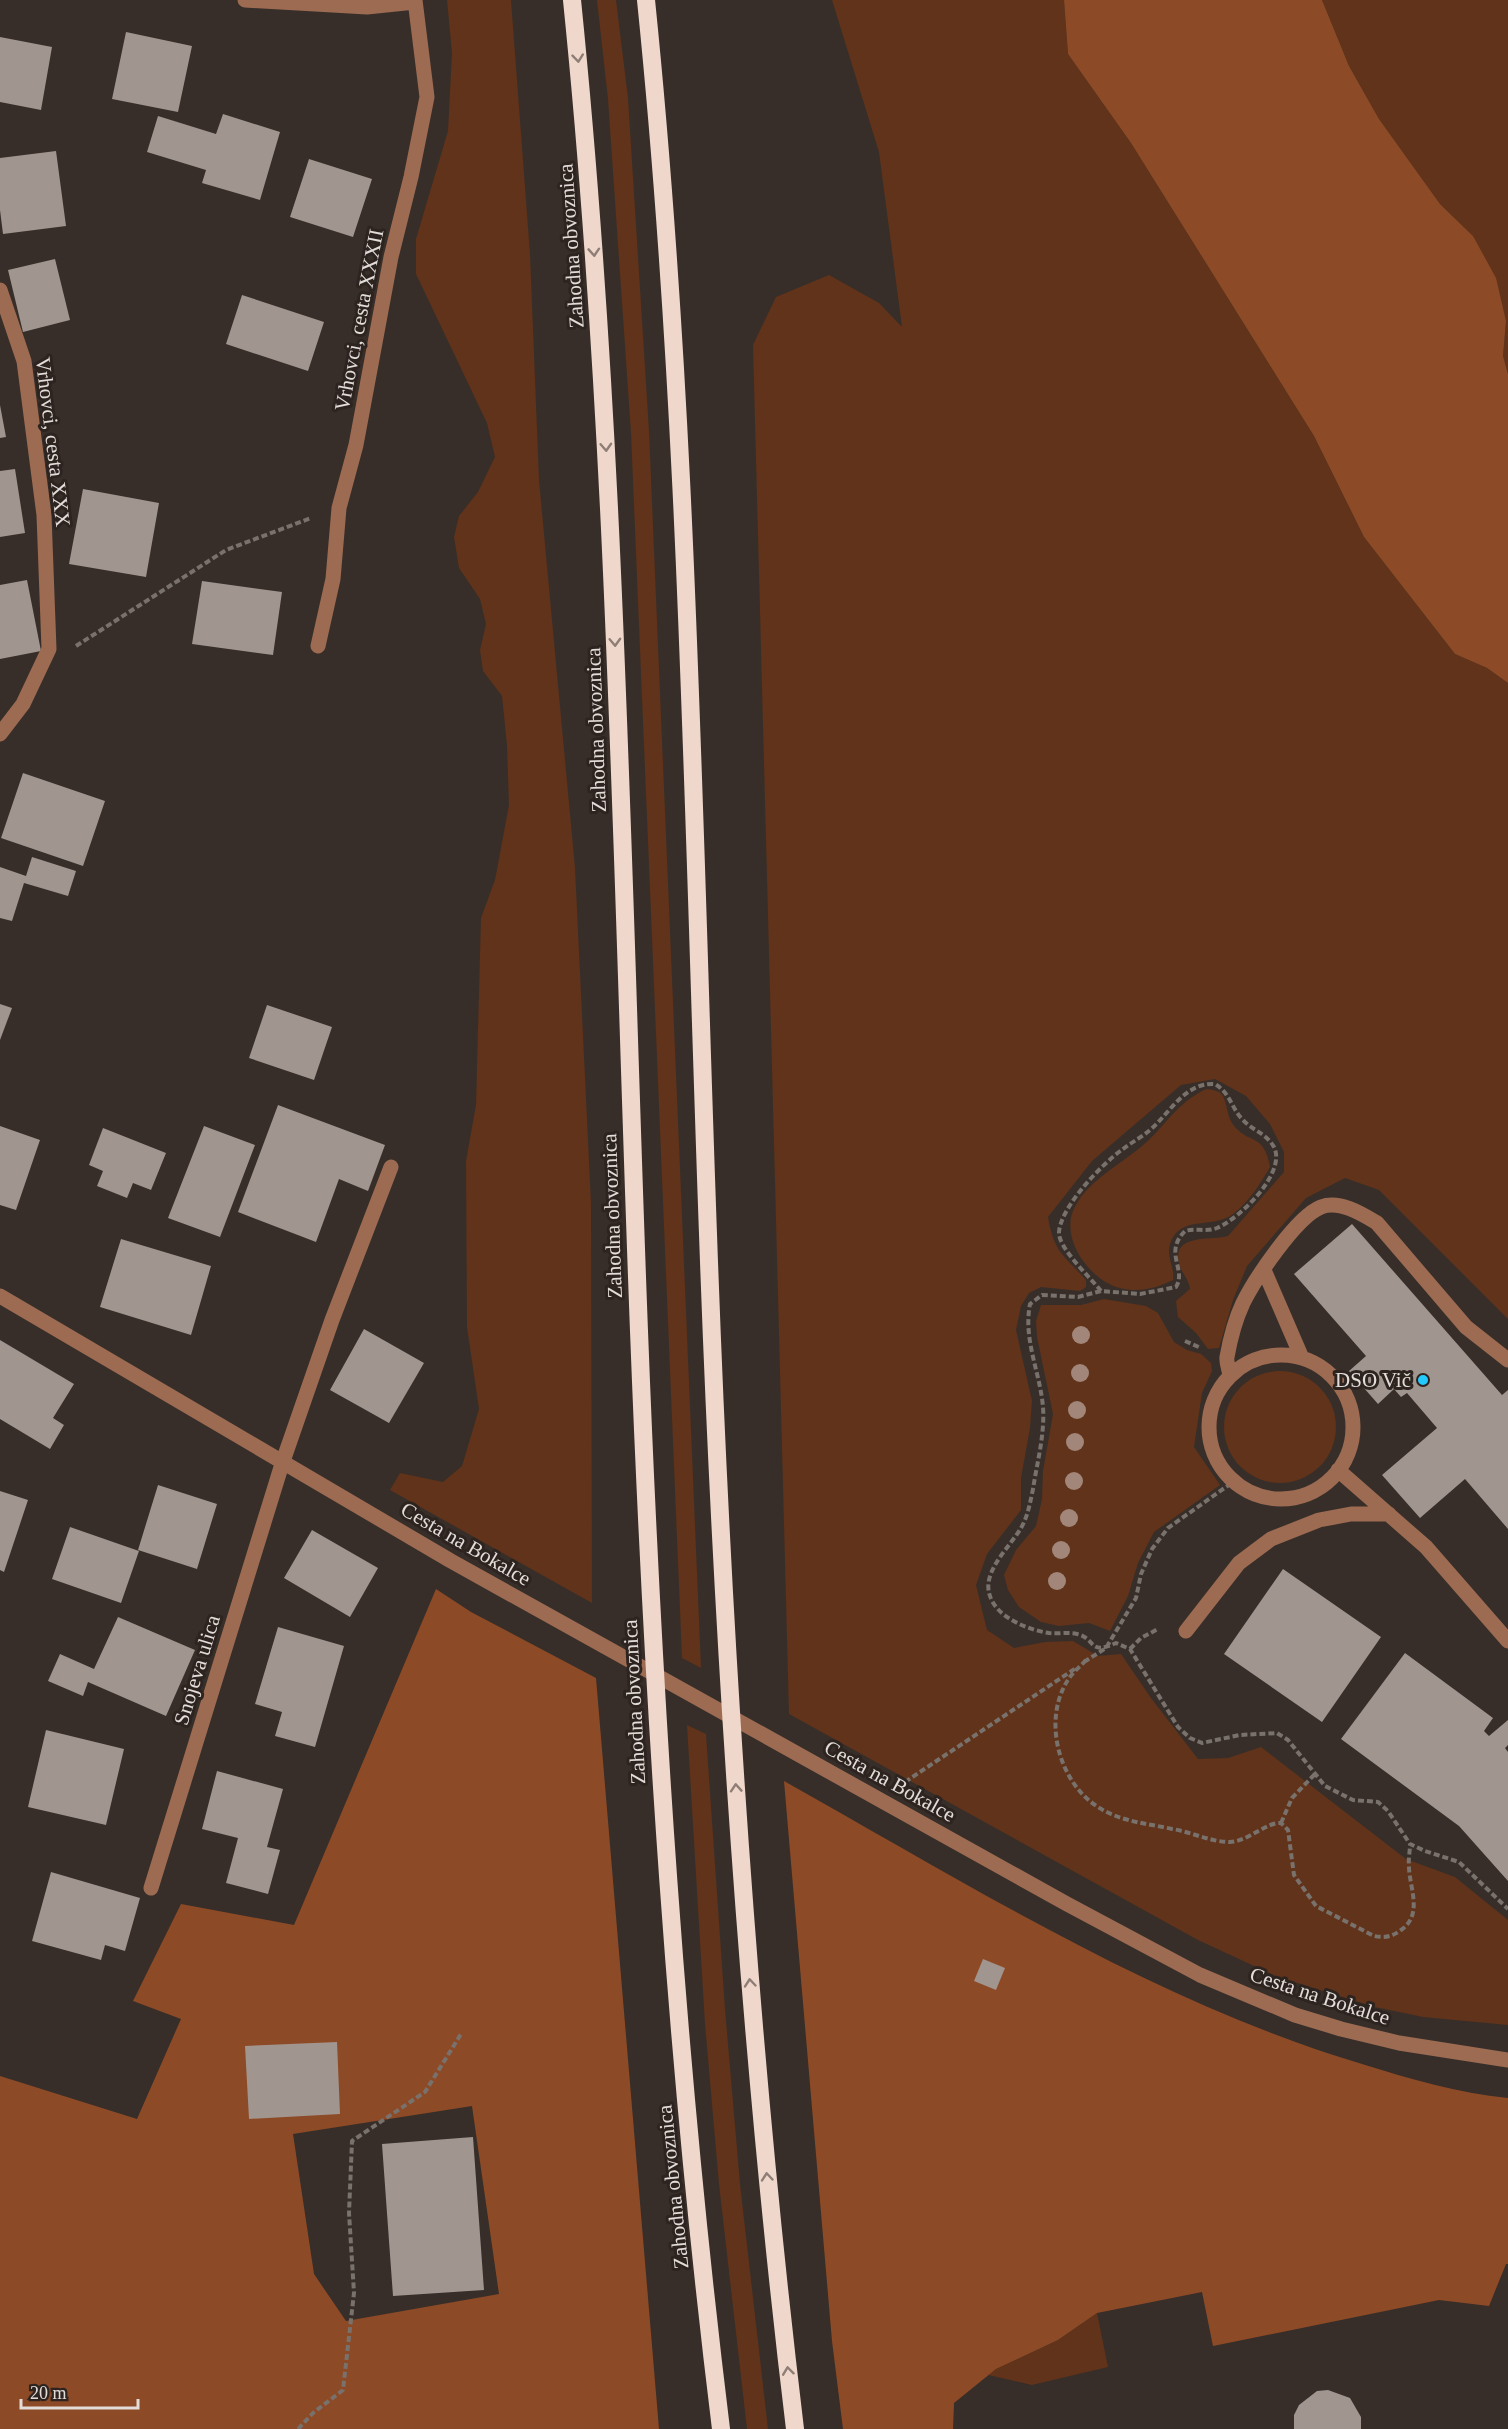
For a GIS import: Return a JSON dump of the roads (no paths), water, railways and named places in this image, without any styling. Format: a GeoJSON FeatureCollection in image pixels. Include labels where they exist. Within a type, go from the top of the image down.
{"type":"FeatureCollection","features":[{"type":"Feature","properties":{"kind":"highway","name":"Zahodna obvoznica"},"geometry":{"type":"LineString","coordinates":[[572,0],[587,157],[610,509],[648,1542],[659,1757],[679,2031],[721,2429]]}},
{"type":"Feature","properties":{"kind":"highway"},"geometry":{"type":"LineString","coordinates":[[646,0],[665,225],[687,622],[707,1225],[724,1601],[748,1966],[775,2264],[795,2429]]}},
{"type":"Feature","properties":{"kind":"street","name":"Vrhovci, cesta XXXII"},"geometry":{"type":"LineString","coordinates":[[245,0],[367,7],[415,1],[427,97],[411,177],[391,257],[356,445],[339,508],[333,579],[318,646]]}},
{"type":"Feature","properties":{"kind":"street","name":"Vrhovci, cesta XXX"},"geometry":{"type":"LineString","coordinates":[[0,290],[24,361],[44,515],[49,649],[22,704],[0,734]]}},
{"type":"Feature","properties":{"kind":"street"},"geometry":{"type":"LineString","coordinates":[[282,1464],[332,1320],[391,1167]]}},
{"type":"Feature","properties":{"kind":"street"},"geometry":{"type":"LineString","coordinates":[[1230,1375],[1226,1359],[1243,1304],[1264,1270],[1284,1241],[1305,1218],[1322,1207],[1339,1205],[1359,1212],[1377,1223],[1466,1327],[1508,1360]]}},
{"type":"Feature","properties":{"kind":"street"},"geometry":{"type":"LineString","coordinates":[[1264,1270],[1302,1358]]}},
{"type":"Feature","properties":{"kind":"street","name":"Cesta na Bokalce"},"geometry":{"type":"LineString","coordinates":[[0,1296],[282,1464],[1077,1910],[1200,1975],[1307,2018],[1400,2043],[1508,2060]]}},
{"type":"Feature","properties":{"kind":"street"},"geometry":{"type":"LineString","coordinates":[[1270,1354],[1293,1355],[1302,1358],[1315,1362],[1334,1377],[1347,1396],[1353,1418],[1353,1441],[1345,1462],[1329,1481],[1308,1495],[1283,1500],[1259,1496],[1233,1482],[1220,1467],[1210,1444],[1208,1419],[1215,1395],[1230,1375],[1249,1362],[1270,1354]]}},
{"type":"Feature","properties":{"kind":"street","name":"Snojeva ulica"},"geometry":{"type":"LineString","coordinates":[[151,1888],[282,1464]]}},
{"type":"Feature","properties":{"kind":"street"},"geometry":{"type":"LineString","coordinates":[[1338,1470],[1426,1547],[1508,1641]]}},
{"type":"Feature","properties":{"kind":"street"},"geometry":{"type":"LineString","coordinates":[[1186,1631],[1239,1563],[1271,1539],[1319,1520],[1351,1514],[1389,1514]]}},
{"type":"Feature","properties":{"kind":"place","name":"DSO Vič"},"geometry":{"type":"Point","coordinates":[1423,1380]}}]}
